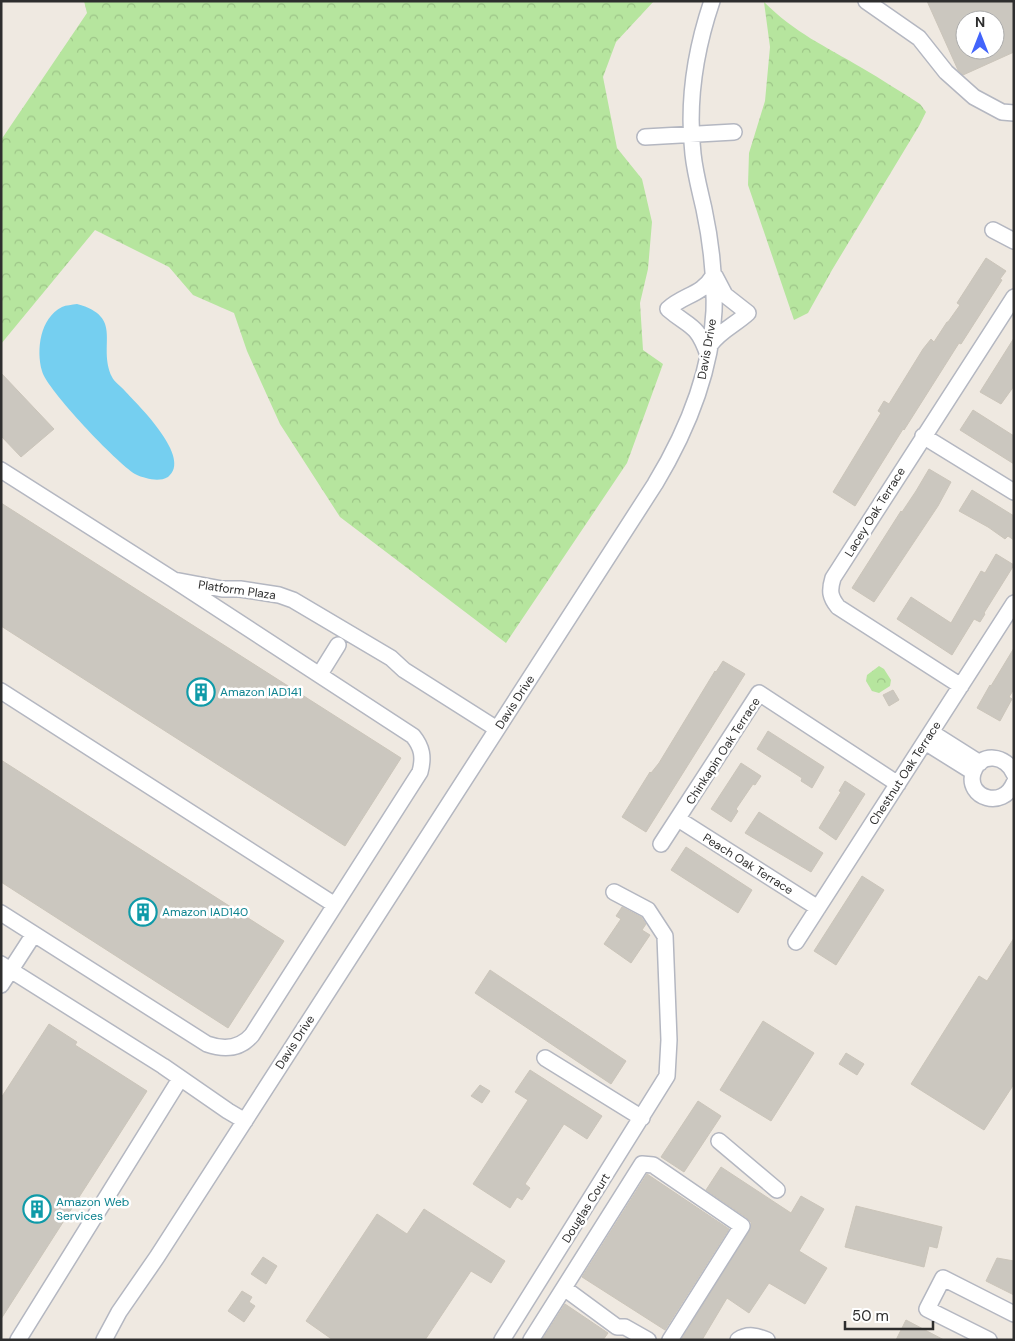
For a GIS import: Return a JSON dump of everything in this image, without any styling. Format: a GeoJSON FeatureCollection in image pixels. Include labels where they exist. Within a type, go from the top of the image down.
{"type":"FeatureCollection","features":[{"type":"Feature","properties":{"kind":"street","name":"Davis Drive"},"geometry":{"type":"LineString","coordinates":[[104,1340],[119,1312],[245,1121],[670,459],[694,407],[703,379],[709,350],[714,310],[709,238],[693,154],[690,116],[696,60],[703,28],[712,1]]}},
{"type":"Feature","properties":{"kind":"street"},"geometry":{"type":"LineString","coordinates":[[866,1],[920,38],[946,72],[974,97],[1002,112],[1014,113]]}},
{"type":"Feature","properties":{"kind":"street"},"geometry":{"type":"LineString","coordinates":[[645,137],[734,132]]}},
{"type":"Feature","properties":{"kind":"street"},"geometry":{"type":"LineString","coordinates":[[993,230],[1014,241]]}},
{"type":"Feature","properties":{"kind":"street"},"geometry":{"type":"LineString","coordinates":[[713,274],[725,294],[748,313],[739,321],[724,329],[709,350],[695,328],[668,309],[702,290],[713,274]]}},
{"type":"Feature","properties":{"kind":"street","name":"Lacey Oak Terrace"},"geometry":{"type":"LineString","coordinates":[[961,686],[838,607],[831,597],[830,588],[833,578],[1014,297]]}},
{"type":"Feature","properties":{"kind":"street"},"geometry":{"type":"LineString","coordinates":[[923,436],[1014,492]]}},
{"type":"Feature","properties":{"kind":"street","name":"Platform Plaza"},"geometry":{"type":"LineString","coordinates":[[1,470],[174,580],[222,589],[263,591],[293,600],[391,658],[404,670],[497,729]]}},
{"type":"Feature","properties":{"kind":"street"},"geometry":{"type":"LineString","coordinates":[[1,913],[212,1046],[227,1048],[245,1043],[252,1035],[420,772],[423,763],[422,752],[419,743],[408,732],[174,580]]}},
{"type":"Feature","properties":{"kind":"street","name":"Chestnut Oak Terrace"},"geometry":{"type":"LineString","coordinates":[[796,942],[1014,603]]}},
{"type":"Feature","properties":{"kind":"street"},"geometry":{"type":"LineString","coordinates":[[320,674],[338,645]]}},
{"type":"Feature","properties":{"kind":"street"},"geometry":{"type":"LineString","coordinates":[[1,691],[335,906]]}},
{"type":"Feature","properties":{"kind":"street","name":"Chinkapin Oak Terrace"},"geometry":{"type":"LineString","coordinates":[[661,844],[759,693],[898,784]]}},
{"type":"Feature","properties":{"kind":"street"},"geometry":{"type":"LineString","coordinates":[[928,737],[977,768]]}},
{"type":"Feature","properties":{"kind":"street"},"geometry":{"type":"LineString","coordinates":[[1014,774],[1008,763],[1002,759],[988,758],[977,768],[974,786],[977,792],[988,799],[1008,800],[1007,794],[1014,783]]}},
{"type":"Feature","properties":{"kind":"street","name":"Peach Oak Terrace"},"geometry":{"type":"LineString","coordinates":[[678,819],[818,908]]}},
{"type":"Feature","properties":{"kind":"street","name":"Douglas Court"},"geometry":{"type":"LineString","coordinates":[[502,1340],[592,1199],[667,1076],[669,1040],[664,936],[648,910],[614,892]]}},
{"type":"Feature","properties":{"kind":"street"},"geometry":{"type":"LineString","coordinates":[[1,984],[6,967],[34,934]]}},
{"type":"Feature","properties":{"kind":"street"},"geometry":{"type":"LineString","coordinates":[[6,967],[245,1121]]}},
{"type":"Feature","properties":{"kind":"street"},"geometry":{"type":"LineString","coordinates":[[545,1058],[642,1118]]}},
{"type":"Feature","properties":{"kind":"street"},"geometry":{"type":"LineString","coordinates":[[18,1340],[180,1079]]}},
{"type":"Feature","properties":{"kind":"street"},"geometry":{"type":"LineString","coordinates":[[719,1141],[777,1190]]}},
{"type":"Feature","properties":{"kind":"street"},"geometry":{"type":"LineString","coordinates":[[531,1340],[642,1164],[653,1165],[742,1226],[670,1340]]}},
{"type":"Feature","properties":{"kind":"street"},"geometry":{"type":"LineString","coordinates":[[592,1199],[612,1213]]}},
{"type":"Feature","properties":{"kind":"street"},"geometry":{"type":"LineString","coordinates":[[989,1340],[927,1309],[942,1278],[1014,1314]]}},
{"type":"Feature","properties":{"kind":"street"},"geometry":{"type":"LineString","coordinates":[[564,1288],[613,1333],[626,1326],[648,1340]]}},
{"type":"Feature","properties":{"kind":"street"},"geometry":{"type":"LineString","coordinates":[[524,1307],[534,1313],[542,1322]]}},
{"type":"Feature","properties":{"kind":"street"},"geometry":{"type":"LineString","coordinates":[[738,1340],[743,1336],[750,1335],[767,1340]]}},
{"type":"Feature","properties":{"kind":"green space"},"geometry":{"type":"Polygon","coordinates":[[[84,1],[654,1],[616,42],[603,77],[617,148],[642,179],[652,222],[648,269],[640,303],[643,350],[663,364],[627,463],[506,643],[340,517],[280,424],[247,351],[234,313],[193,295],[169,267],[95,230],[1,344],[1,140],[87,13],[84,1]]]}},
{"type":"Feature","properties":{"kind":"green space"},"geometry":{"type":"Polygon","coordinates":[[[764,2],[799,31],[920,104],[926,112],[808,313],[794,320],[748,185],[749,153],[765,101],[770,47],[764,2]]]}},
{"type":"Feature","properties":{"kind":"green space"},"geometry":{"type":"Polygon","coordinates":[[[879,666],[884,669],[891,680],[890,686],[879,693],[872,691],[866,681],[867,675],[879,666]]]}},
{"type":"Feature","properties":{"kind":"water"},"geometry":{"type":"Polygon","coordinates":[[[77,304],[101,316],[107,333],[108,365],[113,379],[151,419],[169,445],[174,458],[174,468],[168,477],[160,480],[149,479],[136,475],[126,467],[69,409],[56,394],[42,371],[40,344],[44,327],[55,312],[64,306],[77,304]]]}},
{"type":"Feature","properties":{"kind":"building"},"geometry":{"type":"Polygon","coordinates":[[[927,1],[1014,1],[1014,52],[1005,56],[1005,10],[955,10],[955,60],[996,60],[963,75],[958,70],[927,1]]]}},
{"type":"Feature","properties":{"kind":"building"},"geometry":{"type":"Polygon","coordinates":[[[986,258],[1006,271],[1000,279],[1002,280],[903,429],[855,506],[833,492],[881,413],[878,411],[884,401],[889,404],[923,349],[931,339],[934,342],[960,305],[957,303],[986,258]]]}},
{"type":"Feature","properties":{"kind":"building"},"geometry":{"type":"Polygon","coordinates":[[[1014,338],[1014,386],[1001,404],[980,392],[1014,338]]]}},
{"type":"Feature","properties":{"kind":"building"},"geometry":{"type":"Polygon","coordinates":[[[1,373],[54,429],[21,457],[1,436],[1,373]]]}},
{"type":"Feature","properties":{"kind":"building"},"geometry":{"type":"Polygon","coordinates":[[[973,410],[1014,436],[1014,464],[960,430],[973,410]]]}},
{"type":"Feature","properties":{"kind":"building"},"geometry":{"type":"Polygon","coordinates":[[[929,469],[951,482],[938,506],[874,602],[852,588],[929,469]]]}},
{"type":"Feature","properties":{"kind":"building"},"geometry":{"type":"Polygon","coordinates":[[[972,490],[1014,516],[1014,540],[1008,536],[1005,539],[959,511],[972,490]]]}},
{"type":"Feature","properties":{"kind":"building","name":"Amazon IAD141"},"geometry":{"type":"Polygon","coordinates":[[[1,503],[401,758],[345,846],[1,626],[1,503]]]}},
{"type":"Feature","properties":{"kind":"building"},"geometry":{"type":"Polygon","coordinates":[[[996,554],[1014,565],[980,622],[974,619],[952,655],[897,619],[911,597],[951,623],[981,571],[985,573],[996,554]]]}},
{"type":"Feature","properties":{"kind":"building"},"geometry":{"type":"Polygon","coordinates":[[[1014,648],[1014,689],[1009,697],[1012,699],[1000,721],[977,708],[1014,648]]]}},
{"type":"Feature","properties":{"kind":"building"},"geometry":{"type":"Polygon","coordinates":[[[723,661],[745,674],[646,832],[622,817],[650,772],[659,763],[723,661]]]}},
{"type":"Feature","properties":{"kind":"building"},"geometry":{"type":"Polygon","coordinates":[[[893,690],[899,700],[889,706],[883,695],[893,690]]]}},
{"type":"Feature","properties":{"kind":"building"},"geometry":{"type":"Polygon","coordinates":[[[768,731],[824,767],[812,788],[801,781],[802,778],[757,749],[768,731]]]}},
{"type":"Feature","properties":{"kind":"building","name":"Amazon IAD140"},"geometry":{"type":"Polygon","coordinates":[[[1,760],[284,941],[228,1028],[1,882],[1,760]]]}},
{"type":"Feature","properties":{"kind":"building"},"geometry":{"type":"Polygon","coordinates":[[[741,763],[761,776],[755,785],[753,784],[736,809],[738,811],[731,822],[711,809],[741,763]]]}},
{"type":"Feature","properties":{"kind":"building"},"geometry":{"type":"Polygon","coordinates":[[[845,781],[865,794],[836,840],[819,828],[841,792],[839,791],[845,781]]]}},
{"type":"Feature","properties":{"kind":"building"},"geometry":{"type":"Polygon","coordinates":[[[759,812],[823,853],[811,872],[745,833],[759,812]]]}},
{"type":"Feature","properties":{"kind":"building"},"geometry":{"type":"Polygon","coordinates":[[[686,847],[752,890],[738,913],[671,870],[686,847]]]}},
{"type":"Feature","properties":{"kind":"building"},"geometry":{"type":"Polygon","coordinates":[[[862,876],[884,890],[836,965],[814,951],[862,876]]]}},
{"type":"Feature","properties":{"kind":"building"},"geometry":{"type":"Polygon","coordinates":[[[622,907],[641,917],[646,924],[642,930],[650,935],[631,963],[604,944],[621,919],[616,916],[622,907]]]}},
{"type":"Feature","properties":{"kind":"building"},"geometry":{"type":"Polygon","coordinates":[[[1014,938],[1014,1084],[984,1130],[911,1084],[979,976],[987,981],[1014,938]]]}},
{"type":"Feature","properties":{"kind":"building"},"geometry":{"type":"Polygon","coordinates":[[[490,970],[626,1061],[611,1084],[475,993],[490,970]]]}},
{"type":"Feature","properties":{"kind":"building"},"geometry":{"type":"Polygon","coordinates":[[[763,1021],[814,1053],[771,1121],[720,1090],[763,1021]]]}},
{"type":"Feature","properties":{"kind":"building","name":"Amazon Web Services"},"geometry":{"type":"Polygon","coordinates":[[[49,1024],[77,1042],[75,1045],[147,1091],[1,1319],[1,1098],[49,1024]]]}},
{"type":"Feature","properties":{"kind":"building"},"geometry":{"type":"Polygon","coordinates":[[[846,1053],[864,1064],[857,1075],[839,1064],[846,1053]]]}},
{"type":"Feature","properties":{"kind":"building"},"geometry":{"type":"Polygon","coordinates":[[[530,1070],[602,1116],[587,1139],[564,1124],[525,1184],[530,1188],[522,1200],[517,1197],[510,1208],[473,1184],[528,1100],[515,1092],[530,1070]]]}},
{"type":"Feature","properties":{"kind":"building"},"geometry":{"type":"Polygon","coordinates":[[[480,1085],[490,1091],[482,1103],[471,1096],[480,1085]]]}},
{"type":"Feature","properties":{"kind":"building"},"geometry":{"type":"Polygon","coordinates":[[[698,1101],[721,1116],[684,1172],[661,1157],[698,1101]]]}},
{"type":"Feature","properties":{"kind":"building"},"geometry":{"type":"Polygon","coordinates":[[[721,1167],[791,1213],[801,1196],[824,1209],[799,1251],[827,1268],[805,1304],[769,1283],[749,1313],[727,1298],[702,1340],[681,1340],[751,1227],[751,1222],[747,1218],[706,1190],[721,1167]]]}},
{"type":"Feature","properties":{"kind":"building"},"geometry":{"type":"Polygon","coordinates":[[[647,1174],[729,1229],[665,1330],[582,1277],[647,1174]]]}},
{"type":"Feature","properties":{"kind":"building"},"geometry":{"type":"Polygon","coordinates":[[[856,1206],[942,1227],[937,1248],[929,1246],[924,1267],[845,1247],[856,1206]]]}},
{"type":"Feature","properties":{"kind":"building"},"geometry":{"type":"Polygon","coordinates":[[[424,1209],[505,1261],[491,1283],[471,1271],[425,1340],[333,1340],[306,1321],[377,1214],[407,1234],[424,1209]]]}},
{"type":"Feature","properties":{"kind":"building"},"geometry":{"type":"Polygon","coordinates":[[[263,1257],[277,1266],[266,1284],[251,1274],[263,1257]]]}},
{"type":"Feature","properties":{"kind":"building"},"geometry":{"type":"Polygon","coordinates":[[[997,1258],[1014,1261],[1014,1295],[986,1281],[997,1258]]]}},
{"type":"Feature","properties":{"kind":"building"},"geometry":{"type":"Polygon","coordinates":[[[242,1291],[252,1297],[249,1302],[255,1306],[244,1322],[228,1311],[242,1291]]]}},
{"type":"Feature","properties":{"kind":"building"},"geometry":{"type":"Polygon","coordinates":[[[565,1304],[608,1333],[603,1340],[542,1340],[565,1304]]]}},
{"type":"Feature","properties":{"kind":"building"},"geometry":{"type":"Polygon","coordinates":[[[906,1320],[944,1340],[896,1340],[906,1320]]]}},
{"type":"Feature","properties":{"kind":"place","name":"Amazon IAD141"},"geometry":{"type":"Point","coordinates":[201,692]}},
{"type":"Feature","properties":{"kind":"place","name":"Amazon IAD140"},"geometry":{"type":"Point","coordinates":[143,912]}},
{"type":"Feature","properties":{"kind":"place","name":"Amazon Web Services"},"geometry":{"type":"Point","coordinates":[37,1209]}}]}
